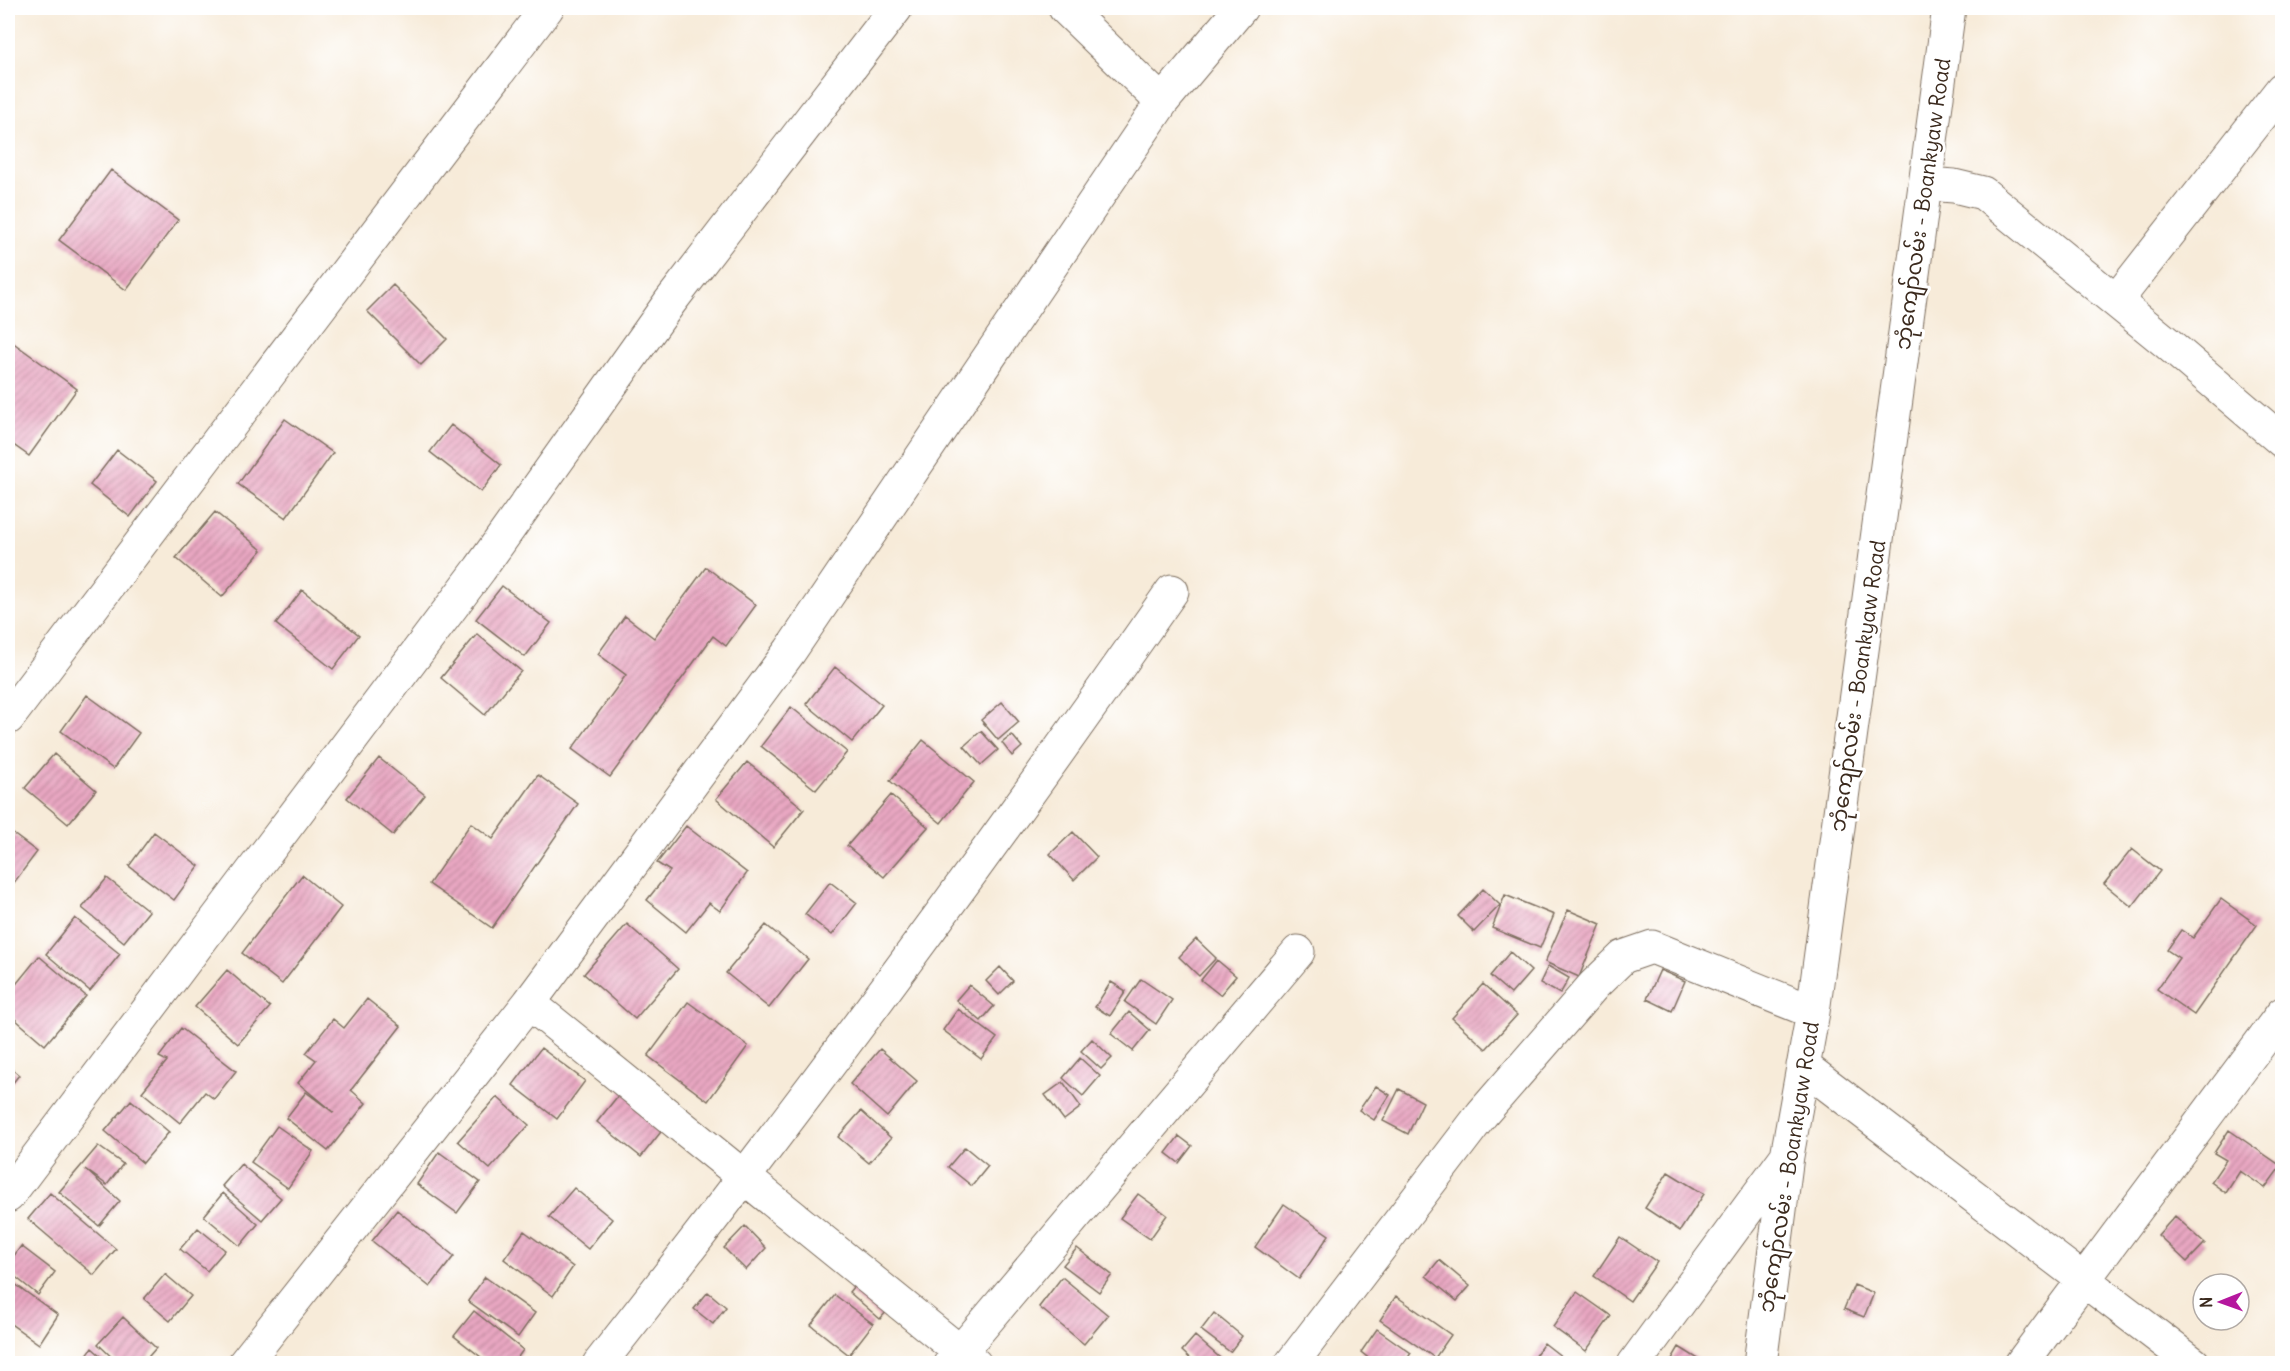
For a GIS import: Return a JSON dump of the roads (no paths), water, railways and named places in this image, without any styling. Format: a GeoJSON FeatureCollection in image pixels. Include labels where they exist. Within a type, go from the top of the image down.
{"type":"FeatureCollection","features":[{"type":"Feature","properties":{"kind":"street"},"geometry":{"type":"LineString","coordinates":[[8,718],[547,8]]}},
{"type":"Feature","properties":{"kind":"street"},"geometry":{"type":"LineString","coordinates":[[8,1196],[480,569],[670,302],[896,8]]}},
{"type":"Feature","properties":{"kind":"street"},"geometry":{"type":"LineString","coordinates":[[1065,8],[1162,102]]}},
{"type":"Feature","properties":{"kind":"street"},"geometry":{"type":"LineString","coordinates":[[244,1364],[530,1003],[790,651],[1162,102],[1241,8]]}},
{"type":"Feature","properties":{"kind":"street","name":"ဘုံကျော်လမ်း - Boankyaw Road"},"geometry":{"type":"LineString","coordinates":[[1760,1364],[1787,1156],[1813,1012],[1927,184],[1949,8]]}},
{"type":"Feature","properties":{"kind":"street"},"geometry":{"type":"LineString","coordinates":[[2116,301],[2283,89]]}},
{"type":"Feature","properties":{"kind":"street"},"geometry":{"type":"LineString","coordinates":[[1927,184],[1954,186],[1983,193],[2283,441]]}},
{"type":"Feature","properties":{"kind":"street"},"geometry":{"type":"LineString","coordinates":[[599,1364],[746,1178],[1015,815],[1172,591]]}},
{"type":"Feature","properties":{"kind":"street"},"geometry":{"type":"LineString","coordinates":[[1291,1364],[1482,1114],[1594,985],[1623,957],[1652,947],[1813,1012]]}},
{"type":"Feature","properties":{"kind":"street"},"geometry":{"type":"LineString","coordinates":[[530,1003],[746,1178],[961,1359],[1298,951]]}},
{"type":"Feature","properties":{"kind":"street"},"geometry":{"type":"LineString","coordinates":[[2021,1364],[2283,1014]]}},
{"type":"Feature","properties":{"kind":"street"},"geometry":{"type":"LineString","coordinates":[[1803,1066],[2194,1364]]}},
{"type":"Feature","properties":{"kind":"street"},"geometry":{"type":"LineString","coordinates":[[1635,1364],[1787,1156]]}}]}
